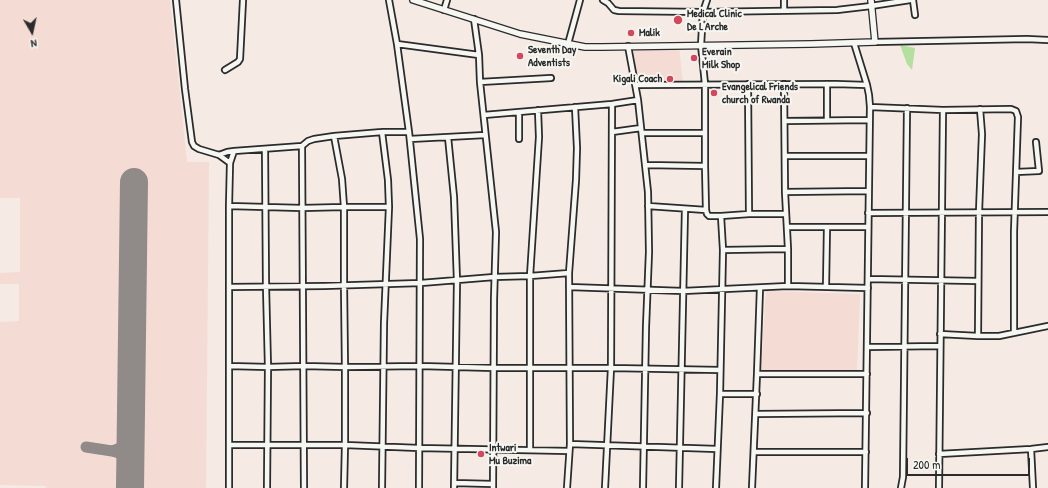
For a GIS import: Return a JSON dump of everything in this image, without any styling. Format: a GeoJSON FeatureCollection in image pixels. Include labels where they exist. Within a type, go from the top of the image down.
{"type":"FeatureCollection","features":[{"type":"Feature","properties":{"kind":"street"},"geometry":{"type":"LineString","coordinates":[[176,0],[192,142],[194,146],[199,149],[219,155],[230,163]]}},
{"type":"Feature","properties":{"kind":"street"},"geometry":{"type":"LineString","coordinates":[[225,70],[238,62],[240,59],[243,0]]}},
{"type":"Feature","properties":{"kind":"street"},"geometry":{"type":"LineString","coordinates":[[389,0],[397,44],[410,139],[420,239],[419,488]]}},
{"type":"Feature","properties":{"kind":"street"},"geometry":{"type":"LineString","coordinates":[[413,0],[520,34],[585,47],[1027,39],[1048,40]]}},
{"type":"Feature","properties":{"kind":"street"},"geometry":{"type":"LineString","coordinates":[[444,10],[447,0]]}},
{"type":"Feature","properties":{"kind":"street"},"geometry":{"type":"LineString","coordinates":[[568,44],[580,0]]}},
{"type":"Feature","properties":{"kind":"street"},"geometry":{"type":"LineString","coordinates":[[603,0],[614,10],[619,11],[703,12],[836,10],[911,0],[915,15]]}},
{"type":"Feature","properties":{"kind":"street"},"geometry":{"type":"LineString","coordinates":[[707,0],[703,12],[701,45],[705,84],[705,166],[707,214],[709,216],[786,214]]}},
{"type":"Feature","properties":{"kind":"street"},"geometry":{"type":"LineString","coordinates":[[784,0],[784,11]]}},
{"type":"Feature","properties":{"kind":"street"},"geometry":{"type":"LineString","coordinates":[[870,0],[872,6],[875,42]]}},
{"type":"Feature","properties":{"kind":"street"},"geometry":{"type":"LineString","coordinates":[[448,137],[454,197],[457,281],[454,486],[493,486],[495,227],[480,82],[479,55],[474,19]]}},
{"type":"Feature","properties":{"kind":"street"},"geometry":{"type":"LineString","coordinates":[[854,43],[867,85],[870,107],[865,488]]}},
{"type":"Feature","properties":{"kind":"street"},"geometry":{"type":"LineString","coordinates":[[397,44],[479,55]]}},
{"type":"Feature","properties":{"kind":"street"},"geometry":{"type":"LineString","coordinates":[[628,46],[638,100],[646,165],[648,206],[649,252],[643,488]]}},
{"type":"Feature","properties":{"kind":"street"},"geometry":{"type":"LineString","coordinates":[[480,82],[551,78]]}},
{"type":"Feature","properties":{"kind":"street"},"geometry":{"type":"LineString","coordinates":[[748,84],[749,214]]}},
{"type":"Feature","properties":{"kind":"street"},"geometry":{"type":"LineString","coordinates":[[784,84],[788,286]]}},
{"type":"Feature","properties":{"kind":"street"},"geometry":{"type":"LineString","coordinates":[[827,84],[827,120]]}},
{"type":"Feature","properties":{"kind":"street"},"geometry":{"type":"LineString","coordinates":[[636,85],[867,85]]}},
{"type":"Feature","properties":{"kind":"street"},"geometry":{"type":"LineString","coordinates":[[484,115],[612,104],[638,100]]}},
{"type":"Feature","properties":{"kind":"street"},"geometry":{"type":"LineString","coordinates":[[605,488],[611,368],[612,104]]}},
{"type":"Feature","properties":{"kind":"street"},"geometry":{"type":"LineString","coordinates":[[567,488],[570,444],[569,273],[576,180],[575,107]]}},
{"type":"Feature","properties":{"kind":"street"},"geometry":{"type":"LineString","coordinates":[[870,107],[943,110],[1011,109],[1016,111],[1018,116],[1014,213],[1014,334]]}},
{"type":"Feature","properties":{"kind":"street"},"geometry":{"type":"LineString","coordinates":[[900,488],[903,477],[907,108]]}},
{"type":"Feature","properties":{"kind":"street"},"geometry":{"type":"LineString","coordinates":[[978,336],[979,212],[982,134],[980,109]]}},
{"type":"Feature","properties":{"kind":"street"},"geometry":{"type":"LineString","coordinates":[[530,450],[530,276],[539,137],[538,110]]}},
{"type":"Feature","properties":{"kind":"street"},"geometry":{"type":"LineString","coordinates":[[939,488],[943,110]]}},
{"type":"Feature","properties":{"kind":"street"},"geometry":{"type":"LineString","coordinates":[[519,112],[519,139]]}},
{"type":"Feature","properties":{"kind":"street"},"geometry":{"type":"LineString","coordinates":[[784,121],[869,120]]}},
{"type":"Feature","properties":{"kind":"street"},"geometry":{"type":"LineString","coordinates":[[612,132],[641,131],[705,133]]}},
{"type":"Feature","properties":{"kind":"street"},"geometry":{"type":"LineString","coordinates":[[219,155],[234,151],[302,146],[308,141],[314,139],[334,136],[382,132],[409,132]]}},
{"type":"Feature","properties":{"kind":"street"},"geometry":{"type":"LineString","coordinates":[[382,132],[388,180],[389,207],[383,366],[382,488]]}},
{"type":"Feature","properties":{"kind":"street"},"geometry":{"type":"LineString","coordinates":[[410,139],[486,135]]}},
{"type":"Feature","properties":{"kind":"street"},"geometry":{"type":"LineString","coordinates":[[334,136],[342,179],[344,206],[344,488]]}},
{"type":"Feature","properties":{"kind":"street"},"geometry":{"type":"LineString","coordinates":[[1016,172],[1039,171],[1036,142]]}},
{"type":"Feature","properties":{"kind":"street"},"geometry":{"type":"LineString","coordinates":[[302,146],[305,445],[304,488]]}},
{"type":"Feature","properties":{"kind":"street"},"geometry":{"type":"LineString","coordinates":[[266,149],[268,488]]}},
{"type":"Feature","properties":{"kind":"street"},"geometry":{"type":"LineString","coordinates":[[229,488],[229,206],[230,163],[234,151]]}},
{"type":"Feature","properties":{"kind":"street"},"geometry":{"type":"LineString","coordinates":[[785,156],[869,156]]}},
{"type":"Feature","properties":{"kind":"street"},"geometry":{"type":"LineString","coordinates":[[646,165],[705,166]]}},
{"type":"Feature","properties":{"kind":"street"},"geometry":{"type":"LineString","coordinates":[[785,192],[868,191]]}},
{"type":"Feature","properties":{"kind":"street"},"geometry":{"type":"LineString","coordinates":[[229,206],[302,208],[344,206],[389,207]]}},
{"type":"Feature","properties":{"kind":"street"},"geometry":{"type":"LineString","coordinates":[[648,206],[706,210]]}},
{"type":"Feature","properties":{"kind":"street"},"geometry":{"type":"LineString","coordinates":[[679,488],[685,209]]}},
{"type":"Feature","properties":{"kind":"street"},"geometry":{"type":"LineString","coordinates":[[868,214],[906,212],[1048,212]]}},
{"type":"Feature","properties":{"kind":"street"},"geometry":{"type":"LineString","coordinates":[[716,488],[722,290],[721,216]]}},
{"type":"Feature","properties":{"kind":"street"},"geometry":{"type":"LineString","coordinates":[[787,227],[868,227]]}},
{"type":"Feature","properties":{"kind":"street"},"geometry":{"type":"LineString","coordinates":[[826,227],[826,287]]}},
{"type":"Feature","properties":{"kind":"street"},"geometry":{"type":"LineString","coordinates":[[722,250],[788,249]]}},
{"type":"Feature","properties":{"kind":"street"},"geometry":{"type":"LineString","coordinates":[[229,287],[386,285],[569,273]]}},
{"type":"Feature","properties":{"kind":"street"},"geometry":{"type":"LineString","coordinates":[[868,279],[978,281]]}},
{"type":"Feature","properties":{"kind":"street"},"geometry":{"type":"LineString","coordinates":[[569,287],[683,291],[788,286],[868,288]]}},
{"type":"Feature","properties":{"kind":"street"},"geometry":{"type":"LineString","coordinates":[[752,488],[757,394],[760,288]]}},
{"type":"Feature","properties":{"kind":"street"},"geometry":{"type":"LineString","coordinates":[[940,334],[999,336],[1048,326]]}},
{"type":"Feature","properties":{"kind":"street"},"geometry":{"type":"LineString","coordinates":[[868,347],[940,346]]}},
{"type":"Feature","properties":{"kind":"street"},"geometry":{"type":"LineString","coordinates":[[229,366],[420,366],[720,370]]}},
{"type":"Feature","properties":{"kind":"street"},"geometry":{"type":"LineString","coordinates":[[757,374],[867,374]]}},
{"type":"Feature","properties":{"kind":"street"},"geometry":{"type":"LineString","coordinates":[[720,394],[757,394]]}},
{"type":"Feature","properties":{"kind":"street"},"geometry":{"type":"LineString","coordinates":[[756,414],[866,414]]}},
{"type":"Feature","properties":{"kind":"street"},"geometry":{"type":"LineString","coordinates":[[570,444],[717,449]]}},
{"type":"Feature","properties":{"kind":"street"},"geometry":{"type":"LineString","coordinates":[[229,445],[345,445],[569,451]]}},
{"type":"Feature","properties":{"kind":"street"},"geometry":{"type":"LineString","coordinates":[[939,454],[1048,447]]}},
{"type":"Feature","properties":{"kind":"street"},"geometry":{"type":"LineString","coordinates":[[1031,449],[1033,488]]}},
{"type":"Feature","properties":{"kind":"street"},"geometry":{"type":"LineString","coordinates":[[754,452],[866,452]]}},
{"type":"Feature","properties":{"kind":"shaded area"},"geometry":{"type":"Polygon","coordinates":[[[0,0],[170,0],[187,162],[209,162],[206,488],[46,488],[46,486],[0,485],[0,322],[19,321],[19,284],[0,284],[0,273],[20,272],[20,198],[0,198],[0,0]]]}},
{"type":"Feature","properties":{"kind":"shaded area","name":"Kigali Coach"},"geometry":{"type":"Polygon","coordinates":[[[679,47],[683,82],[638,83],[633,49],[679,47]]]}},
{"type":"Feature","properties":{"kind":"shaded area"},"geometry":{"type":"Polygon","coordinates":[[[766,291],[860,294],[857,371],[761,370],[766,291]]]}},
{"type":"Feature","properties":{"kind":"green space"},"geometry":{"type":"Polygon","coordinates":[[[900,45],[915,48],[912,70],[907,64],[900,45]]]}},
{"type":"Feature","properties":{"kind":"taxiway"},"geometry":{"type":"LineString","coordinates":[[86,447],[112,451],[115,450],[122,447],[130,431]]}},
{"type":"Feature","properties":{"kind":"taxiway"},"geometry":{"type":"LineString","coordinates":[[112,451],[119,453],[125,458],[130,472]]}},
{"type":"Feature","properties":{"kind":"runway"},"geometry":{"type":"LineString","coordinates":[[130,488],[134,182]]}},
{"type":"Feature","properties":{"kind":"place","name":"Medical Clinic De L'Arche"},"geometry":{"type":"Point","coordinates":[678,20]}},
{"type":"Feature","properties":{"kind":"place","name":"Malik"},"geometry":{"type":"Point","coordinates":[631,33]}},
{"type":"Feature","properties":{"kind":"place","name":"Seventh Day Adventists"},"geometry":{"type":"Point","coordinates":[520,56]}},
{"type":"Feature","properties":{"kind":"place","name":"Everain Milk Shop"},"geometry":{"type":"Point","coordinates":[694,58]}},
{"type":"Feature","properties":{"kind":"place","name":"Kigali Coach"},"geometry":{"type":"Point","coordinates":[670,79]}},
{"type":"Feature","properties":{"kind":"place","name":"Evangelical Friends church of Rwanda"},"geometry":{"type":"Point","coordinates":[714,93]}},
{"type":"Feature","properties":{"kind":"place","name":"Intwari Mu Buzima"},"geometry":{"type":"Point","coordinates":[481,454]}}]}
